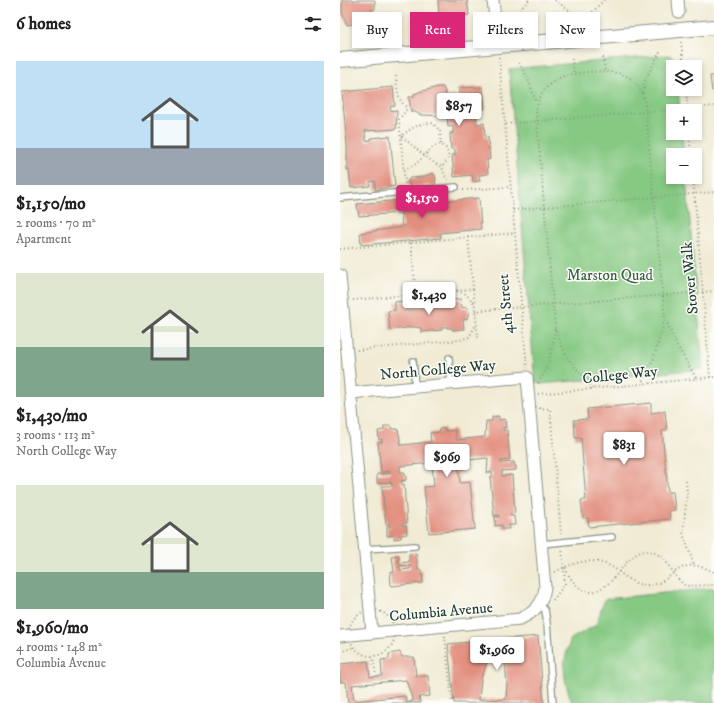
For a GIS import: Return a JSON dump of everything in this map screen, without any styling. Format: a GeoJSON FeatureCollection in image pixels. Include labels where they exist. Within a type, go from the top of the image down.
{"type":"FeatureCollection","features":[{"type":"Feature","properties":{"kind":"street"},"geometry":{"type":"LineString","coordinates":[[493,0],[494,12]]}},
{"type":"Feature","properties":{"kind":"street"},"geometry":{"type":"LineString","coordinates":[[678,0],[679,12]]}},
{"type":"Feature","properties":{"kind":"street"},"geometry":{"type":"LineString","coordinates":[[538,42],[714,27]]}},
{"type":"Feature","properties":{"kind":"street"},"geometry":{"type":"LineString","coordinates":[[340,60],[475,48]]}},
{"type":"Feature","properties":{"kind":"street"},"geometry":{"type":"LineString","coordinates":[[340,275],[372,633]]}},
{"type":"Feature","properties":{"kind":"street"},"geometry":{"type":"LineString","coordinates":[[527,377],[533,394],[544,577],[544,596],[542,608]]}},
{"type":"Feature","properties":{"kind":"street","name":"North College Way"},"geometry":{"type":"LineString","coordinates":[[351,393],[527,377]]}},
{"type":"Feature","properties":{"kind":"street","name":"Columbia Avenue"},"geometry":{"type":"LineString","coordinates":[[340,636],[520,619],[542,608]]}},
{"type":"Feature","properties":{"kind":"lane"},"geometry":{"type":"LineString","coordinates":[[340,198],[456,187]]}},
{"type":"Feature","properties":{"kind":"lane"},"geometry":{"type":"LineString","coordinates":[[449,358],[451,384]]}},
{"type":"Feature","properties":{"kind":"lane"},"geometry":{"type":"LineString","coordinates":[[413,361],[415,387]]}},
{"type":"Feature","properties":{"kind":"lane"},"geometry":{"type":"LineString","coordinates":[[542,544],[612,538]]}},
{"type":"Feature","properties":{"kind":"lane"},"geometry":{"type":"LineString","coordinates":[[365,549],[415,546]]}},
{"type":"Feature","properties":{"kind":"lane"},"geometry":{"type":"LineString","coordinates":[[542,608],[553,703]]}},
{"type":"Feature","properties":{"kind":"path"},"geometry":{"type":"LineString","coordinates":[[518,12],[529,0]]}},
{"type":"Feature","properties":{"kind":"path"},"geometry":{"type":"LineString","coordinates":[[555,0],[572,12]]}},
{"type":"Feature","properties":{"kind":"path"},"geometry":{"type":"LineString","coordinates":[[593,12],[604,0]]}},
{"type":"Feature","properties":{"kind":"path","name":"4th Street"},"geometry":{"type":"LineString","coordinates":[[498,48],[527,377]]}},
{"type":"Feature","properties":{"kind":"path"},"geometry":{"type":"LineString","coordinates":[[660,52],[646,78],[643,94],[646,111],[662,295],[665,319],[675,342],[696,378]]}},
{"type":"Feature","properties":{"kind":"path"},"geometry":{"type":"LineString","coordinates":[[603,57],[605,72]]}},
{"type":"Feature","properties":{"kind":"path"},"geometry":{"type":"LineString","coordinates":[[572,59],[574,74]]}},
{"type":"Feature","properties":{"kind":"path"},"geometry":{"type":"LineString","coordinates":[[519,63],[528,79],[537,103]]}},
{"type":"Feature","properties":{"kind":"path"},"geometry":{"type":"LineString","coordinates":[[592,389],[588,380],[571,363],[559,341],[555,327],[536,121],[537,103],[541,94],[556,79],[574,74],[605,72],[627,76],[637,84],[643,94]]}},
{"type":"Feature","properties":{"kind":"path"},"geometry":{"type":"LineString","coordinates":[[396,76],[400,102],[406,107],[406,111],[399,119],[406,192]]}},
{"type":"Feature","properties":{"kind":"path"},"geometry":{"type":"LineString","coordinates":[[702,107],[714,106]]}},
{"type":"Feature","properties":{"kind":"path"},"geometry":{"type":"LineString","coordinates":[[506,124],[666,110]]}},
{"type":"Feature","properties":{"kind":"path"},"geometry":{"type":"LineString","coordinates":[[401,136],[410,128],[422,123],[433,123],[440,130],[441,144],[447,149],[449,158],[442,167]]}},
{"type":"Feature","properties":{"kind":"path"},"geometry":{"type":"LineString","coordinates":[[401,136],[426,158],[442,167],[445,176],[456,187],[465,191],[511,187]]}},
{"type":"Feature","properties":{"kind":"path"},"geometry":{"type":"LineString","coordinates":[[404,170],[416,164],[434,146],[441,144]]}},
{"type":"Feature","properties":{"kind":"path","name":"Stover Walk"},"geometry":{"type":"LineString","coordinates":[[693,184],[710,377]]}},
{"type":"Feature","properties":{"kind":"path"},"geometry":{"type":"LineString","coordinates":[[513,210],[714,192]]}},
{"type":"Feature","properties":{"kind":"path"},"geometry":{"type":"LineString","coordinates":[[340,249],[515,233]]}},
{"type":"Feature","properties":{"kind":"path"},"geometry":{"type":"LineString","coordinates":[[468,237],[478,338]]}},
{"type":"Feature","properties":{"kind":"path"},"geometry":{"type":"LineString","coordinates":[[411,243],[417,303]]}},
{"type":"Feature","properties":{"kind":"path"},"geometry":{"type":"LineString","coordinates":[[342,301],[473,289]]}},
{"type":"Feature","properties":{"kind":"path"},"geometry":{"type":"LineString","coordinates":[[456,290],[466,294],[474,304]]}},
{"type":"Feature","properties":{"kind":"path"},"geometry":{"type":"LineString","coordinates":[[475,311],[714,290]]}},
{"type":"Feature","properties":{"kind":"path"},"geometry":{"type":"LineString","coordinates":[[642,383],[645,374],[654,360],[665,319]]}},
{"type":"Feature","properties":{"kind":"path"},"geometry":{"type":"LineString","coordinates":[[347,350],[460,340],[468,337],[476,326]]}},
{"type":"Feature","properties":{"kind":"path"},"geometry":{"type":"LineString","coordinates":[[542,608],[564,587],[564,567],[550,409],[539,408],[533,394],[537,384],[547,370],[555,327]]}},
{"type":"Feature","properties":{"kind":"path","name":"College Way"},"geometry":{"type":"LineString","coordinates":[[533,394],[714,377]]}},
{"type":"Feature","properties":{"kind":"path"},"geometry":{"type":"LineString","coordinates":[[686,481],[687,493],[683,534],[694,565]]}},
{"type":"Feature","properties":{"kind":"path"},"geometry":{"type":"LineString","coordinates":[[564,567],[571,579],[580,588],[586,592],[592,592],[605,586],[632,558],[644,550],[657,554],[665,560],[673,572],[686,586],[714,585]]}},
{"type":"Feature","properties":{"kind":"path"},"geometry":{"type":"LineString","coordinates":[[544,577],[564,567],[583,561],[598,562],[610,565],[628,580],[646,585],[662,581],[679,568],[694,565],[714,572]]}},
{"type":"Feature","properties":{"kind":"path"},"geometry":{"type":"LineString","coordinates":[[444,627],[452,703]]}},
{"type":"Feature","properties":{"kind":"path"},"geometry":{"type":"LineString","coordinates":[[340,652],[354,647]]}},
{"type":"Feature","properties":{"kind":"path"},"geometry":{"type":"LineString","coordinates":[[373,656],[376,677]]}},
{"type":"Feature","properties":{"kind":"green space","name":"Marston Quad"},"geometry":{"type":"Polygon","coordinates":[[[669,55],[676,60],[666,60],[666,96],[679,96],[679,104],[666,104],[666,140],[683,140],[683,148],[666,148],[666,184],[687,184],[703,369],[541,384],[535,382],[509,69],[669,55]]]}},
{"type":"Feature","properties":{"kind":"green space"},"geometry":{"type":"Polygon","coordinates":[[[714,588],[714,703],[572,703],[564,671],[568,648],[571,639],[596,625],[605,599],[714,588]]]}},
{"type":"Feature","properties":{"kind":"building"},"geometry":{"type":"Polygon","coordinates":[[[342,0],[375,0],[375,9],[371,10],[371,12],[352,12],[352,24],[347,25],[342,13],[342,0]]]}},
{"type":"Feature","properties":{"kind":"building"},"geometry":{"type":"Polygon","coordinates":[[[438,0],[467,0],[469,15],[465,15],[465,12],[439,12],[438,0]]]}},
{"type":"Feature","properties":{"kind":"building"},"geometry":{"type":"Polygon","coordinates":[[[710,76],[714,76],[714,90],[712,91],[710,76]]]}},
{"type":"Feature","properties":{"kind":"building"},"geometry":{"type":"Polygon","coordinates":[[[393,87],[395,106],[390,107],[390,110],[397,111],[396,129],[365,131],[366,141],[371,140],[371,138],[390,136],[395,186],[375,190],[375,181],[370,182],[370,186],[351,188],[349,170],[347,170],[347,145],[342,92],[393,87]]]}},
{"type":"Feature","properties":{"kind":"building"},"geometry":{"type":"Polygon","coordinates":[[[443,87],[447,97],[460,96],[459,88],[483,87],[485,109],[476,110],[477,124],[484,123],[485,138],[488,137],[490,159],[487,160],[488,174],[479,175],[480,181],[473,182],[472,175],[454,177],[452,155],[455,155],[455,149],[451,149],[450,133],[453,133],[453,126],[448,127],[447,116],[421,115],[411,112],[409,97],[414,97],[414,94],[443,87]]]}},
{"type":"Feature","properties":{"kind":"building"},"geometry":{"type":"Polygon","coordinates":[[[433,173],[436,178],[435,185],[410,186],[408,181],[410,178],[422,177],[433,173]]]}},
{"type":"Feature","properties":{"kind":"building"},"geometry":{"type":"Polygon","coordinates":[[[437,197],[438,202],[479,198],[481,229],[440,233],[441,238],[361,245],[360,233],[402,227],[401,213],[359,216],[357,204],[437,197]]]}},
{"type":"Feature","properties":{"kind":"building"},"geometry":{"type":"Polygon","coordinates":[[[461,299],[462,308],[466,307],[469,312],[467,319],[463,320],[464,329],[452,330],[452,328],[442,327],[442,330],[421,332],[421,328],[414,327],[390,330],[388,311],[395,310],[395,302],[405,301],[409,307],[433,305],[433,301],[440,301],[440,304],[449,303],[449,300],[461,299]]]}},
{"type":"Feature","properties":{"kind":"building"},"geometry":{"type":"Polygon","coordinates":[[[651,403],[651,413],[665,411],[667,430],[662,431],[668,492],[673,492],[675,510],[669,511],[670,519],[589,527],[588,518],[583,518],[581,500],[586,500],[581,438],[575,438],[574,420],[588,419],[587,409],[651,403]]]}},
{"type":"Feature","properties":{"kind":"building"},"geometry":{"type":"Polygon","coordinates":[[[499,416],[499,420],[505,419],[506,428],[503,428],[503,431],[507,430],[510,460],[501,461],[501,463],[514,462],[516,466],[516,470],[502,471],[502,476],[512,475],[515,513],[510,514],[511,516],[514,516],[515,525],[509,525],[509,529],[502,529],[502,525],[495,526],[495,517],[499,517],[498,515],[494,516],[490,477],[492,477],[492,472],[487,473],[488,458],[458,461],[460,483],[470,482],[475,529],[429,533],[424,487],[434,486],[432,463],[400,466],[400,472],[404,472],[406,476],[406,480],[401,481],[402,485],[404,484],[407,523],[402,524],[403,526],[406,525],[407,534],[401,535],[401,538],[394,539],[394,535],[387,536],[387,527],[391,527],[390,525],[386,525],[382,486],[392,486],[391,482],[377,483],[377,474],[390,473],[390,471],[381,472],[378,442],[382,442],[382,439],[379,440],[378,431],[384,430],[384,426],[391,426],[392,429],[398,429],[401,445],[431,442],[430,433],[440,432],[439,429],[445,428],[445,431],[455,430],[456,440],[485,437],[486,421],[492,421],[492,417],[499,416]]]}},
{"type":"Feature","properties":{"kind":"building"},"geometry":{"type":"Polygon","coordinates":[[[416,553],[418,570],[422,570],[423,583],[391,586],[390,572],[394,572],[392,556],[399,555],[399,563],[409,562],[409,554],[416,553]],[[410,565],[399,566],[400,570],[410,569],[410,565]]]}},
{"type":"Feature","properties":{"kind":"building"},"geometry":{"type":"Polygon","coordinates":[[[538,636],[544,703],[454,703],[448,644],[538,636]],[[504,652],[495,655],[487,663],[481,678],[479,700],[506,699],[507,684],[504,652]]]}},
{"type":"Feature","properties":{"kind":"building"},"geometry":{"type":"Polygon","coordinates":[[[400,652],[402,657],[414,657],[416,676],[428,676],[430,696],[419,697],[421,703],[407,703],[348,703],[346,682],[340,682],[340,664],[368,661],[370,677],[382,676],[381,660],[389,659],[389,654],[400,652]],[[406,680],[352,685],[354,701],[405,696],[407,703],[413,701],[406,680]]]}}]}
